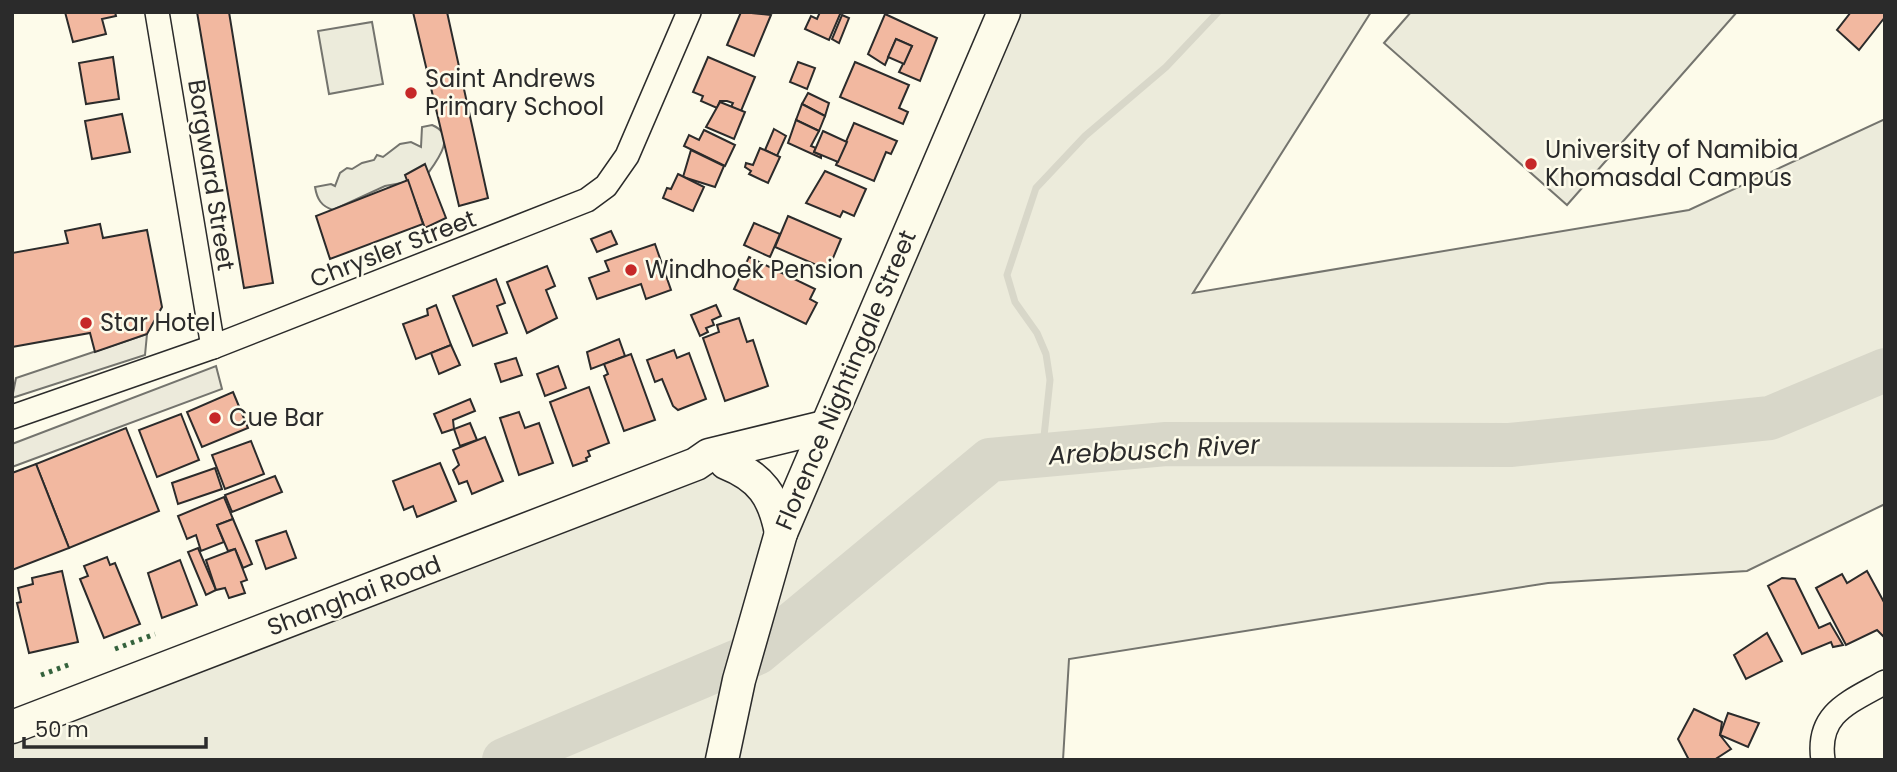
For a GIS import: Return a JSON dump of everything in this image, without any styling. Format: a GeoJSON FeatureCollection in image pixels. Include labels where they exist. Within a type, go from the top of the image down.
{"type":"FeatureCollection","features":[{"type":"Feature","properties":{"kind":"main road","name":"Florence Nightingale Street"},"geometry":{"type":"LineString","coordinates":[[722,760],[738,680],[781,533],[820,436],[1004,12]]}},
{"type":"Feature","properties":{"kind":"main road","name":"Shanghai Road"},"geometry":{"type":"LineString","coordinates":[[12,727],[711,463],[709,456],[820,436]]}},
{"type":"Feature","properties":{"kind":"main road"},"geometry":{"type":"LineString","coordinates":[[711,463],[743,470],[768,491],[776,509],[781,533]]}},
{"type":"Feature","properties":{"kind":"street","name":"Borgward Street"},"geometry":{"type":"LineString","coordinates":[[158,12],[214,347]]}},
{"type":"Feature","properties":{"kind":"street","name":"Chrysler Street"},"geometry":{"type":"LineString","coordinates":[[12,417],[214,347],[587,200],[606,186],[627,156],[689,12]]}},
{"type":"Feature","properties":{"kind":"street"},"geometry":{"type":"LineString","coordinates":[[1823,760],[1820,744],[1824,725],[1832,715],[1885,682]]}},
{"type":"Feature","properties":{"kind":"shaded area"},"geometry":{"type":"Polygon","coordinates":[[[1004,12],[1371,12],[1193,293],[1689,210],[1885,119],[1885,504],[1747,571],[1548,583],[1069,659],[1063,760],[12,760],[12,727],[726,463],[776,509],[1004,12]]]}},
{"type":"Feature","properties":{"kind":"shaded area"},"geometry":{"type":"Polygon","coordinates":[[[1411,12],[1737,12],[1567,205],[1384,43],[1411,12]]]}},
{"type":"Feature","properties":{"kind":"shaded area"},"geometry":{"type":"Polygon","coordinates":[[[372,22],[383,84],[329,94],[318,31],[372,22]]]}},
{"type":"Feature","properties":{"kind":"shaded area"},"geometry":{"type":"Polygon","coordinates":[[[432,125],[444,136],[444,143],[424,179],[385,186],[333,210],[320,202],[315,187],[331,184],[335,186],[340,173],[347,168],[352,169],[374,160],[377,155],[383,157],[400,144],[411,142],[421,147],[422,127],[432,125]]]}},
{"type":"Feature","properties":{"kind":"shaded area"},"geometry":{"type":"Polygon","coordinates":[[[147,334],[145,355],[12,398],[16,378],[147,334]]]}},
{"type":"Feature","properties":{"kind":"shaded area"},"geometry":{"type":"Polygon","coordinates":[[[216,366],[222,389],[12,467],[12,444],[216,366]]]}},
{"type":"Feature","properties":{"kind":"building"},"geometry":{"type":"Polygon","coordinates":[[[65,12],[115,12],[116,16],[102,19],[106,34],[73,42],[65,12]]]}},
{"type":"Feature","properties":{"kind":"building"},"geometry":{"type":"Polygon","coordinates":[[[197,12],[229,12],[273,283],[244,288],[197,12]]]}},
{"type":"Feature","properties":{"kind":"building"},"geometry":{"type":"Polygon","coordinates":[[[413,12],[447,12],[488,198],[459,206],[413,12]]]}},
{"type":"Feature","properties":{"kind":"building"},"geometry":{"type":"Polygon","coordinates":[[[741,12],[771,15],[754,56],[727,45],[741,12]]]}},
{"type":"Feature","properties":{"kind":"building"},"geometry":{"type":"Polygon","coordinates":[[[820,12],[841,12],[829,40],[805,29],[811,16],[817,19],[820,12]]]}},
{"type":"Feature","properties":{"kind":"building"},"geometry":{"type":"Polygon","coordinates":[[[1851,12],[1885,12],[1885,17],[1859,50],[1837,30],[1851,12]]]}},
{"type":"Feature","properties":{"kind":"building"},"geometry":{"type":"Polygon","coordinates":[[[885,14],[937,38],[920,81],[899,72],[912,46],[896,39],[885,65],[868,54],[885,14]]]}},
{"type":"Feature","properties":{"kind":"building"},"geometry":{"type":"Polygon","coordinates":[[[842,15],[849,18],[839,43],[832,39],[842,15]]]}},
{"type":"Feature","properties":{"kind":"building"},"geometry":{"type":"Polygon","coordinates":[[[896,39],[912,46],[904,64],[888,57],[896,39]]]}},
{"type":"Feature","properties":{"kind":"building"},"geometry":{"type":"Polygon","coordinates":[[[113,57],[119,99],[86,104],[79,63],[113,57]]]}},
{"type":"Feature","properties":{"kind":"building"},"geometry":{"type":"Polygon","coordinates":[[[708,57],[755,77],[741,111],[731,107],[733,103],[727,101],[720,101],[717,108],[701,101],[703,96],[693,92],[708,57]]]}},
{"type":"Feature","properties":{"kind":"building"},"geometry":{"type":"Polygon","coordinates":[[[798,62],[815,68],[807,89],[790,82],[798,62]]]}},
{"type":"Feature","properties":{"kind":"building"},"geometry":{"type":"Polygon","coordinates":[[[855,62],[909,85],[899,108],[908,112],[903,124],[840,97],[855,62]]]}},
{"type":"Feature","properties":{"kind":"building"},"geometry":{"type":"Polygon","coordinates":[[[808,93],[829,103],[825,116],[802,104],[808,93]]]}},
{"type":"Feature","properties":{"kind":"building"},"geometry":{"type":"Polygon","coordinates":[[[720,102],[745,112],[734,139],[706,127],[720,102]]]}},
{"type":"Feature","properties":{"kind":"building"},"geometry":{"type":"Polygon","coordinates":[[[802,104],[825,116],[819,131],[796,120],[802,104]]]}},
{"type":"Feature","properties":{"kind":"building"},"geometry":{"type":"Polygon","coordinates":[[[122,114],[130,152],[92,159],[85,121],[122,114]]]}},
{"type":"Feature","properties":{"kind":"building"},"geometry":{"type":"Polygon","coordinates":[[[796,120],[819,131],[811,146],[816,148],[814,152],[821,155],[821,158],[788,143],[796,120]]]}},
{"type":"Feature","properties":{"kind":"building"},"geometry":{"type":"Polygon","coordinates":[[[854,123],[897,141],[891,154],[886,152],[874,181],[836,165],[854,123]]]}},
{"type":"Feature","properties":{"kind":"building"},"geometry":{"type":"Polygon","coordinates":[[[774,129],[786,136],[777,156],[765,150],[774,129]]]}},
{"type":"Feature","properties":{"kind":"building"},"geometry":{"type":"Polygon","coordinates":[[[704,130],[735,145],[725,166],[684,146],[689,135],[699,140],[704,130]]]}},
{"type":"Feature","properties":{"kind":"building"},"geometry":{"type":"Polygon","coordinates":[[[823,131],[847,142],[838,162],[814,152],[823,131]]]}},
{"type":"Feature","properties":{"kind":"building"},"geometry":{"type":"Polygon","coordinates":[[[760,148],[780,157],[768,183],[749,174],[751,171],[745,167],[746,163],[753,165],[760,148]]]}},
{"type":"Feature","properties":{"kind":"building"},"geometry":{"type":"Polygon","coordinates":[[[691,150],[724,166],[715,187],[683,177],[691,150]]]}},
{"type":"Feature","properties":{"kind":"building"},"geometry":{"type":"Polygon","coordinates":[[[425,164],[446,218],[425,228],[405,175],[425,164]]]}},
{"type":"Feature","properties":{"kind":"building"},"geometry":{"type":"Polygon","coordinates":[[[825,171],[866,189],[854,216],[843,211],[840,217],[806,203],[825,171]]]}},
{"type":"Feature","properties":{"kind":"building"},"geometry":{"type":"Polygon","coordinates":[[[678,174],[704,187],[693,211],[663,198],[678,174]]]}},
{"type":"Feature","properties":{"kind":"building"},"geometry":{"type":"Polygon","coordinates":[[[408,180],[423,224],[330,259],[316,216],[408,180]]]}},
{"type":"Feature","properties":{"kind":"building"},"geometry":{"type":"Polygon","coordinates":[[[788,216],[841,239],[828,270],[775,247],[788,216]]]}},
{"type":"Feature","properties":{"kind":"building"},"geometry":{"type":"Polygon","coordinates":[[[754,223],[780,234],[770,257],[744,245],[754,223]]]}},
{"type":"Feature","properties":{"kind":"building"},"geometry":{"type":"Polygon","coordinates":[[[100,224],[103,238],[147,230],[162,307],[147,334],[95,352],[90,333],[12,347],[12,253],[68,243],[65,231],[100,224]]]}},
{"type":"Feature","properties":{"kind":"building"},"geometry":{"type":"Polygon","coordinates":[[[611,231],[617,244],[597,252],[591,239],[611,231]]]}},
{"type":"Feature","properties":{"kind":"building"},"geometry":{"type":"Polygon","coordinates":[[[655,244],[671,290],[646,299],[641,284],[597,299],[589,278],[609,271],[605,261],[655,244]]]}},
{"type":"Feature","properties":{"kind":"building"},"geometry":{"type":"Polygon","coordinates":[[[749,257],[815,289],[810,299],[817,303],[806,324],[734,289],[749,257]]]}},
{"type":"Feature","properties":{"kind":"building"},"geometry":{"type":"Polygon","coordinates":[[[547,266],[555,286],[546,290],[557,318],[527,333],[507,282],[547,266]]]}},
{"type":"Feature","properties":{"kind":"building"},"geometry":{"type":"Polygon","coordinates":[[[496,279],[505,303],[497,306],[507,333],[473,346],[453,296],[496,279]]]}},
{"type":"Feature","properties":{"kind":"building"},"geometry":{"type":"Polygon","coordinates":[[[436,305],[451,345],[416,359],[403,324],[428,315],[427,309],[436,305]]]}},
{"type":"Feature","properties":{"kind":"building"},"geometry":{"type":"Polygon","coordinates":[[[716,305],[721,316],[712,320],[714,325],[706,328],[708,332],[700,336],[691,315],[716,305]]]}},
{"type":"Feature","properties":{"kind":"building"},"geometry":{"type":"Polygon","coordinates":[[[739,318],[747,342],[753,340],[768,386],[725,401],[703,338],[719,332],[717,325],[739,318]]]}},
{"type":"Feature","properties":{"kind":"building"},"geometry":{"type":"Polygon","coordinates":[[[619,339],[625,356],[591,369],[587,352],[619,339]]]}},
{"type":"Feature","properties":{"kind":"building"},"geometry":{"type":"Polygon","coordinates":[[[451,345],[460,365],[439,374],[431,353],[451,345]]]}},
{"type":"Feature","properties":{"kind":"building"},"geometry":{"type":"Polygon","coordinates":[[[674,350],[677,358],[689,353],[706,399],[678,410],[673,406],[662,379],[655,382],[647,360],[674,350]]]}},
{"type":"Feature","properties":{"kind":"building"},"geometry":{"type":"Polygon","coordinates":[[[631,354],[655,420],[624,431],[604,376],[608,374],[604,364],[631,354]]]}},
{"type":"Feature","properties":{"kind":"building"},"geometry":{"type":"Polygon","coordinates":[[[516,358],[522,375],[501,382],[495,364],[516,358]]]}},
{"type":"Feature","properties":{"kind":"building"},"geometry":{"type":"Polygon","coordinates":[[[558,366],[566,388],[545,396],[537,374],[558,366]]]}},
{"type":"Feature","properties":{"kind":"building"},"geometry":{"type":"Polygon","coordinates":[[[589,387],[609,443],[588,451],[590,456],[586,458],[587,461],[573,466],[550,402],[589,387]]]}},
{"type":"Feature","properties":{"kind":"building"},"geometry":{"type":"Polygon","coordinates":[[[233,392],[248,428],[202,447],[187,412],[233,392]]]}},
{"type":"Feature","properties":{"kind":"building"},"geometry":{"type":"Polygon","coordinates":[[[470,399],[475,411],[453,420],[454,429],[442,433],[434,414],[470,399]]]}},
{"type":"Feature","properties":{"kind":"building"},"geometry":{"type":"Polygon","coordinates":[[[519,412],[525,428],[539,423],[553,463],[519,475],[500,418],[519,412]]]}},
{"type":"Feature","properties":{"kind":"building"},"geometry":{"type":"Polygon","coordinates":[[[181,414],[199,460],[157,477],[139,430],[181,414]]]}},
{"type":"Feature","properties":{"kind":"building"},"geometry":{"type":"Polygon","coordinates":[[[470,423],[477,440],[460,446],[454,429],[470,423]]]}},
{"type":"Feature","properties":{"kind":"building"},"geometry":{"type":"Polygon","coordinates":[[[126,428],[159,511],[69,548],[36,464],[126,428]]]}},
{"type":"Feature","properties":{"kind":"building"},"geometry":{"type":"Polygon","coordinates":[[[485,437],[503,481],[472,494],[467,481],[459,484],[453,470],[459,465],[453,450],[485,437]]]}},
{"type":"Feature","properties":{"kind":"building"},"geometry":{"type":"Polygon","coordinates":[[[251,441],[264,474],[225,489],[212,455],[251,441]]]}},
{"type":"Feature","properties":{"kind":"building"},"geometry":{"type":"Polygon","coordinates":[[[440,463],[456,501],[417,517],[413,506],[404,510],[393,481],[440,463]]]}},
{"type":"Feature","properties":{"kind":"building"},"geometry":{"type":"Polygon","coordinates":[[[36,464],[69,548],[12,570],[12,473],[36,464]]]}},
{"type":"Feature","properties":{"kind":"building"},"geometry":{"type":"Polygon","coordinates":[[[215,468],[222,489],[178,504],[172,483],[215,468]]]}},
{"type":"Feature","properties":{"kind":"building"},"geometry":{"type":"Polygon","coordinates":[[[275,476],[282,492],[232,512],[225,495],[275,476]]]}},
{"type":"Feature","properties":{"kind":"building"},"geometry":{"type":"Polygon","coordinates":[[[224,497],[233,519],[217,525],[224,542],[201,551],[196,535],[187,539],[178,516],[224,497]]]}},
{"type":"Feature","properties":{"kind":"building"},"geometry":{"type":"Polygon","coordinates":[[[233,519],[252,564],[243,568],[235,549],[228,551],[217,525],[233,519]]]}},
{"type":"Feature","properties":{"kind":"building"},"geometry":{"type":"Polygon","coordinates":[[[286,531],[296,558],[266,569],[256,541],[286,531]]]}},
{"type":"Feature","properties":{"kind":"building"},"geometry":{"type":"Polygon","coordinates":[[[198,548],[216,590],[206,595],[188,552],[198,548]]]}},
{"type":"Feature","properties":{"kind":"building"},"geometry":{"type":"Polygon","coordinates":[[[235,549],[247,580],[241,582],[245,593],[229,598],[225,588],[216,590],[206,560],[235,549]]]}},
{"type":"Feature","properties":{"kind":"building"},"geometry":{"type":"Polygon","coordinates":[[[107,557],[110,565],[115,563],[140,624],[104,638],[80,579],[88,576],[84,566],[107,557]]]}},
{"type":"Feature","properties":{"kind":"building"},"geometry":{"type":"Polygon","coordinates":[[[180,560],[197,605],[162,618],[148,573],[180,560]]]}},
{"type":"Feature","properties":{"kind":"building"},"geometry":{"type":"Polygon","coordinates":[[[62,571],[78,642],[29,653],[17,603],[21,602],[18,588],[33,584],[32,578],[62,571]]]}},
{"type":"Feature","properties":{"kind":"building"},"geometry":{"type":"Polygon","coordinates":[[[1867,571],[1885,604],[1885,638],[1877,630],[1846,645],[1816,588],[1842,574],[1847,583],[1867,571]]]}},
{"type":"Feature","properties":{"kind":"building"},"geometry":{"type":"Polygon","coordinates":[[[1782,578],[1795,579],[1819,628],[1830,623],[1843,645],[1833,647],[1831,642],[1802,654],[1768,586],[1782,578]]]}},
{"type":"Feature","properties":{"kind":"building"},"geometry":{"type":"Polygon","coordinates":[[[1767,633],[1782,661],[1746,679],[1734,655],[1767,633]]]}},
{"type":"Feature","properties":{"kind":"building"},"geometry":{"type":"Polygon","coordinates":[[[1694,709],[1722,722],[1720,735],[1731,749],[1714,760],[1689,760],[1678,739],[1694,709]]]}},
{"type":"Feature","properties":{"kind":"building"},"geometry":{"type":"Polygon","coordinates":[[[1728,713],[1759,723],[1748,747],[1720,735],[1728,713]]]}},
{"type":"Feature","properties":{"kind":"waterway"},"geometry":{"type":"LineString","coordinates":[[1042,455],[1050,380],[1046,354],[1037,333],[1015,302],[1007,275],[1036,188],[1085,136],[1166,67],[1218,12]]}},
{"type":"Feature","properties":{"kind":"waterway","name":"Arebbusch River"},"geometry":{"type":"LineString","coordinates":[[504,760],[757,653],[990,460],[1166,444],[1510,445],[1770,418],[1885,370]]}},
{"type":"Feature","properties":{"kind":"hedge"},"geometry":{"type":"LineString","coordinates":[[115,649],[155,634]]}},
{"type":"Feature","properties":{"kind":"hedge"},"geometry":{"type":"LineString","coordinates":[[41,675],[71,664]]}},
{"type":"Feature","properties":{"kind":"place","name":"Saint Andrews Primary School"},"geometry":{"type":"Point","coordinates":[411,93]}},
{"type":"Feature","properties":{"kind":"place","name":"University of Namibia Khomasdal Campus"},"geometry":{"type":"Point","coordinates":[1531,164]}},
{"type":"Feature","properties":{"kind":"place","name":"Windhoek Pension"},"geometry":{"type":"Point","coordinates":[631,270]}},
{"type":"Feature","properties":{"kind":"place","name":"Star Hotel"},"geometry":{"type":"Point","coordinates":[86,323]}},
{"type":"Feature","properties":{"kind":"place","name":"Cue Bar"},"geometry":{"type":"Point","coordinates":[215,418]}}]}
